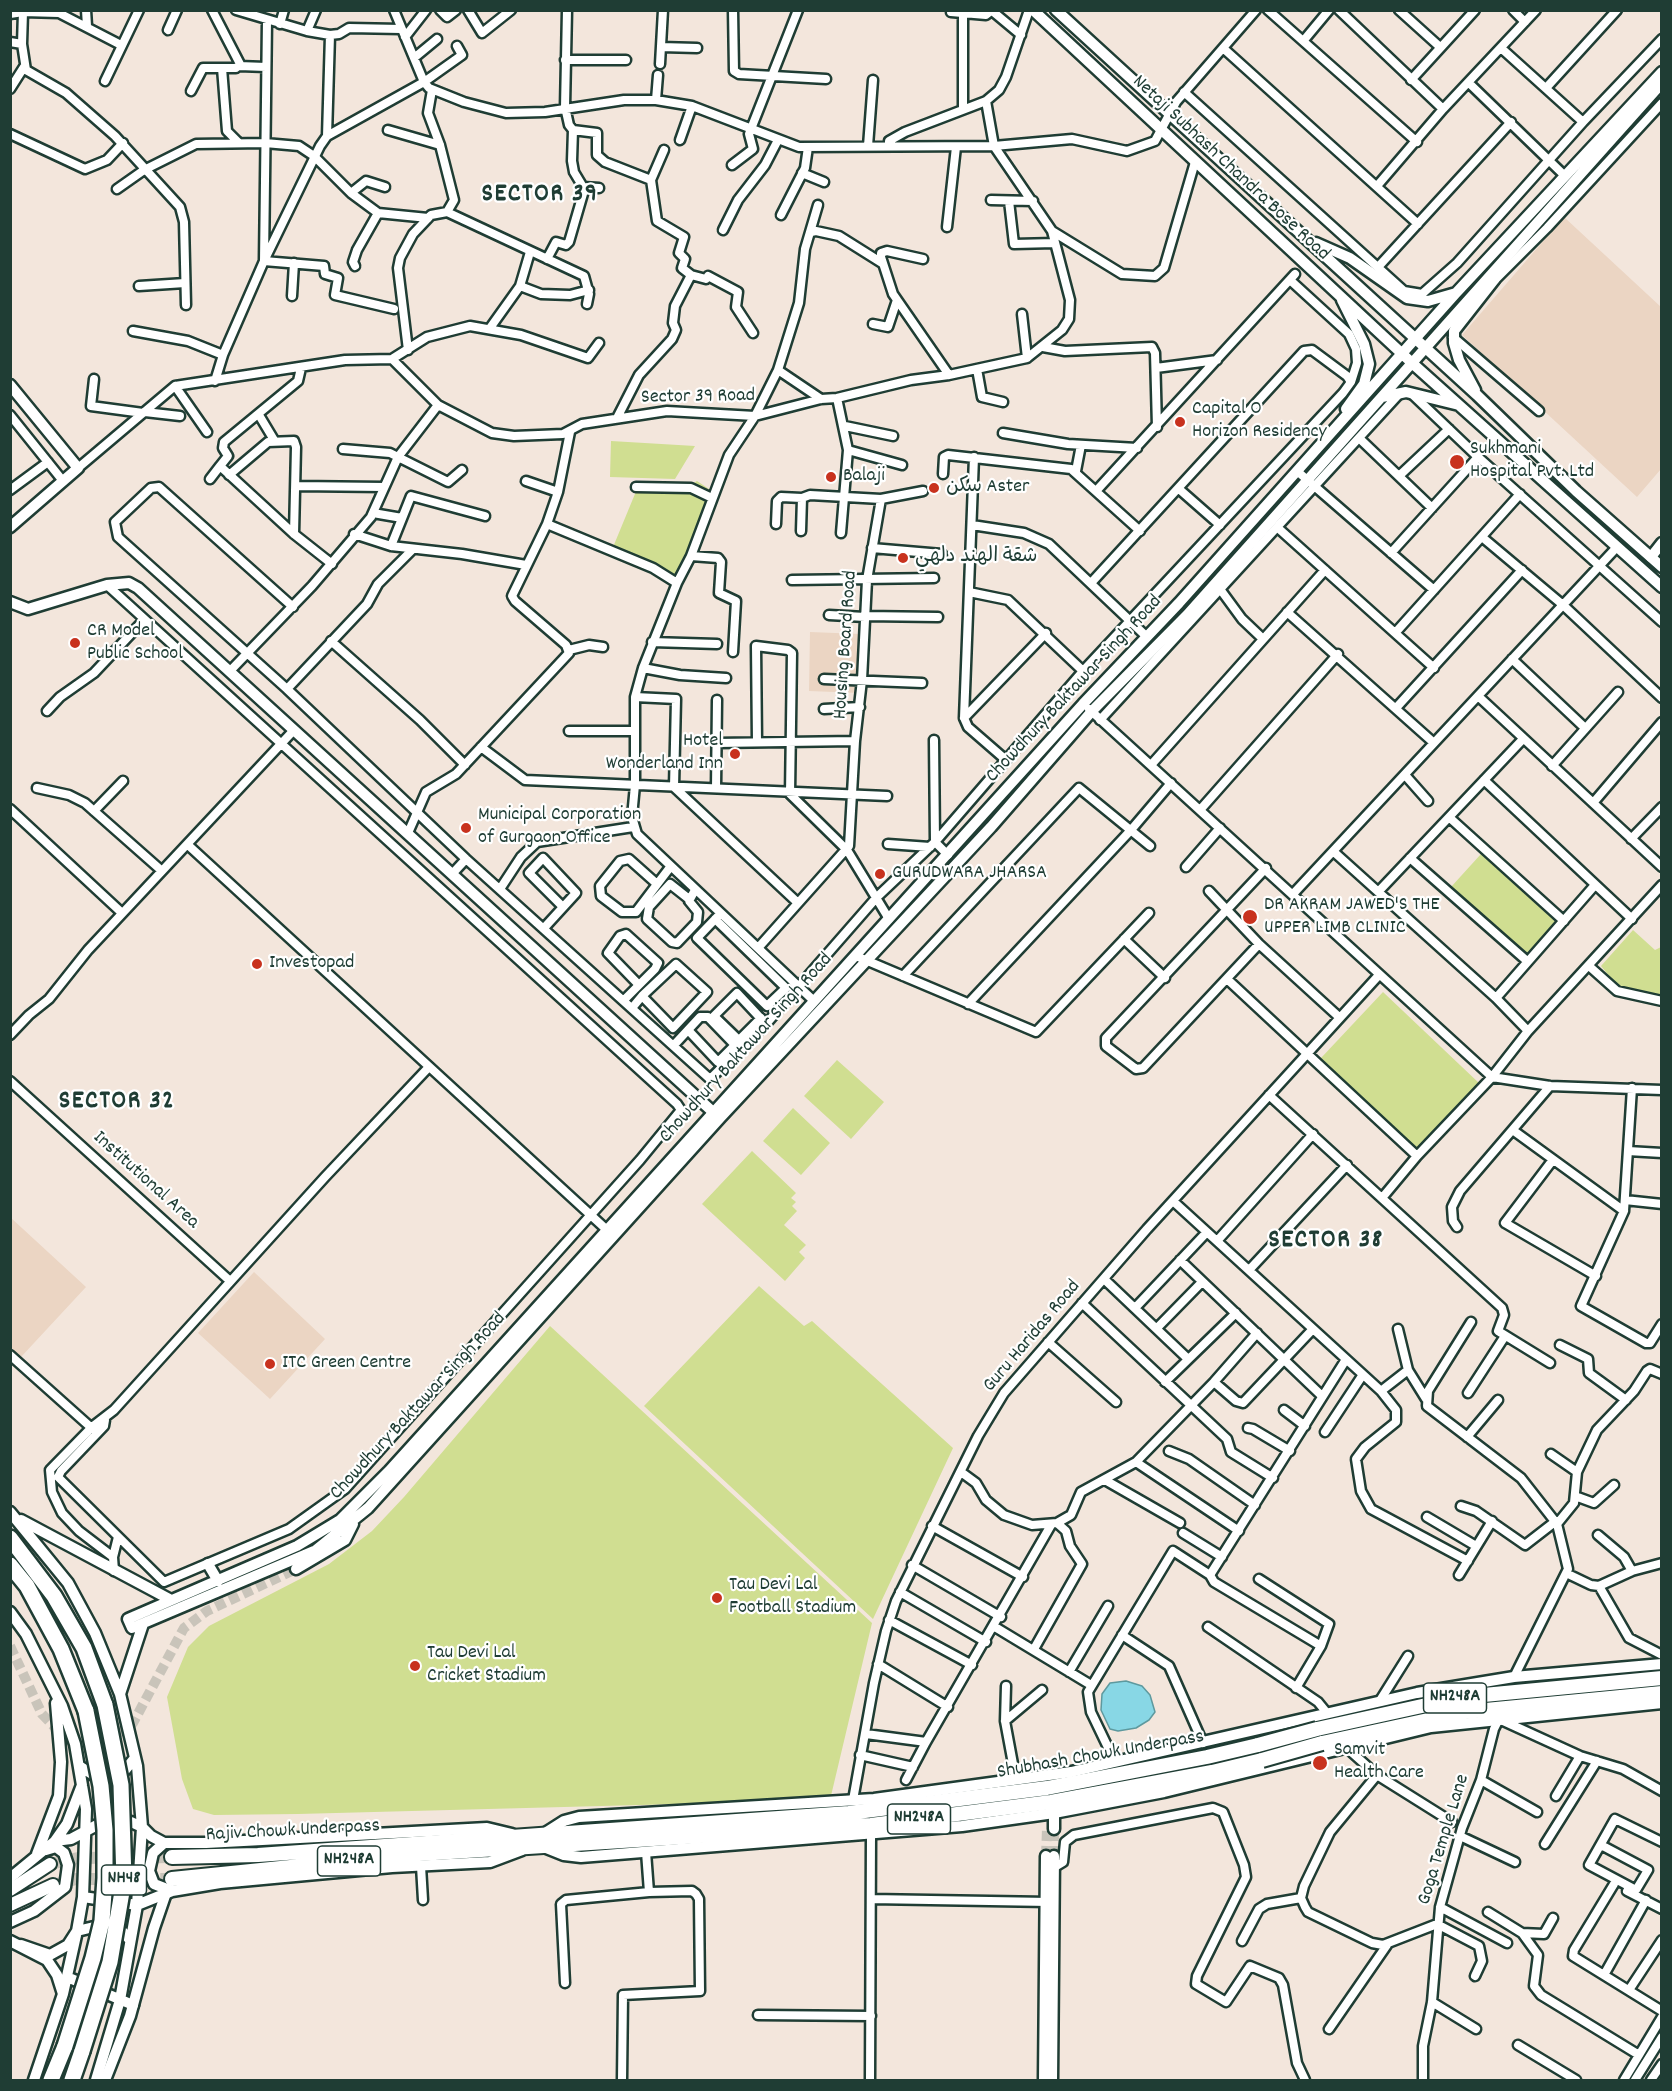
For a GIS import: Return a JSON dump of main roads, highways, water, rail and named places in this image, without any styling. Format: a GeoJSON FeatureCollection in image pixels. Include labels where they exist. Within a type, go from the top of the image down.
{"type":"FeatureCollection","features":[{"type":"Feature","properties":{"kind":"highway","name":"NH48"},"geometry":{"type":"LineString","coordinates":[[10,1538],[54,1596],[84,1648],[105,1705],[121,1785],[124,1880],[110,1962],[72,2080]]}},
{"type":"Feature","properties":{"kind":"highway","name":"NH48"},"geometry":{"type":"LineString","coordinates":[[10,1565],[27,1586],[61,1649],[86,1711],[100,1786],[105,1830],[105,1878],[98,1939],[65,2046],[51,2080]]}},
{"type":"Feature","properties":{"kind":"highway","name":"Shubhash Chowk Underpass"},"geometry":{"type":"LineString","coordinates":[[543,1841],[892,1808],[1047,1788],[1207,1757],[1317,1729],[1463,1697],[1662,1678]]}},
{"type":"Feature","properties":{"kind":"highway","name":"Shubhash Chowk Underpass"},"geometry":{"type":"LineString","coordinates":[[543,1841],[871,1825],[1051,1802],[1212,1772],[1322,1743],[1465,1712],[1662,1693]]}},
{"type":"Feature","properties":{"kind":"highway","name":"NH248A"},"geometry":{"type":"LineString","coordinates":[[524,1842],[543,1841]]}},
{"type":"Feature","properties":{"kind":"highway","name":"Rajiv Chowk Underpass"},"geometry":{"type":"LineString","coordinates":[[172,1857],[524,1842]]}},
{"type":"Feature","properties":{"kind":"highway","name":"Rajiv Chowk Underpass"},"geometry":{"type":"LineString","coordinates":[[170,1888],[524,1842]]}},
{"type":"Feature","properties":{"kind":"main road","name":"Netaji Subhash Chandra Bose Road"},"geometry":{"type":"LineString","coordinates":[[1031,10],[1342,299],[1662,587]]}},
{"type":"Feature","properties":{"kind":"main road","name":"Netaji Subhash Chandra Bose Road"},"geometry":{"type":"LineString","coordinates":[[1056,10],[1477,395],[1590,504],[1662,567]]}},
{"type":"Feature","properties":{"kind":"main road","name":"Chowdhury Baktawar Singh Road"},"geometry":{"type":"LineString","coordinates":[[1662,72],[1456,293],[1147,637],[1088,708],[991,827],[354,1521],[316,1550],[132,1628],[128,1619],[297,1546],[340,1520],[389,1471],[948,855],[1088,708],[1187,615],[1311,483],[1382,397],[1501,261],[1662,83]]}},
{"type":"Feature","properties":{"kind":"main road"},"geometry":{"type":"LineString","coordinates":[[1310,242],[1350,258],[1407,298],[1428,301],[1456,293]]}},
{"type":"Feature","properties":{"kind":"main road"},"geometry":{"type":"LineString","coordinates":[[1477,395],[1460,360],[1453,337],[1458,323],[1494,280],[1501,261]]}},
{"type":"Feature","properties":{"kind":"main road"},"geometry":{"type":"LineString","coordinates":[[1342,299],[1347,315],[1364,344],[1370,364],[1364,384],[1349,403],[1342,421]]}},
{"type":"Feature","properties":{"kind":"main road"},"geometry":{"type":"LineString","coordinates":[[10,385],[78,468],[10,527]]}},
{"type":"Feature","properties":{"kind":"main road"},"geometry":{"type":"LineString","coordinates":[[1382,397],[1406,392],[1459,405]]}},
{"type":"Feature","properties":{"kind":"main road"},"geometry":{"type":"LineString","coordinates":[[1567,501],[1576,491]]}},
{"type":"Feature","properties":{"kind":"main road"},"geometry":{"type":"LineString","coordinates":[[1581,514],[1590,504]]}},
{"type":"Feature","properties":{"kind":"main road"},"geometry":{"type":"LineString","coordinates":[[1651,557],[1662,543]]}},
{"type":"Feature","properties":{"kind":"main road"},"geometry":{"type":"LineString","coordinates":[[10,602],[22,608],[34,608],[107,585],[129,583],[138,588],[713,1112]]}},
{"type":"Feature","properties":{"kind":"main road"},"geometry":{"type":"LineString","coordinates":[[13,1514],[171,1600]]}},
{"type":"Feature","properties":{"kind":"main road"},"geometry":{"type":"LineString","coordinates":[[13,1514],[68,1583],[95,1633],[120,1694],[135,1758],[142,1827],[137,1905],[120,2000],[96,2080]]}},
{"type":"Feature","properties":{"kind":"main road"},"geometry":{"type":"LineString","coordinates":[[296,1569],[345,1540],[354,1521]]}},
{"type":"Feature","properties":{"kind":"main road"},"geometry":{"type":"LineString","coordinates":[[207,1564],[218,1581]]}},
{"type":"Feature","properties":{"kind":"main road"},"geometry":{"type":"LineString","coordinates":[[10,1612],[26,1634],[53,1688],[72,1734],[86,1809],[83,1897],[77,1931],[63,1994],[34,2080]]}},
{"type":"Feature","properties":{"kind":"main road"},"geometry":{"type":"LineString","coordinates":[[120,1694],[143,1624]]}},
{"type":"Feature","properties":{"kind":"main road"},"geometry":{"type":"LineString","coordinates":[[1662,1664],[1514,1677],[1382,1700],[1071,1772],[1016,1780],[853,1800],[579,1817],[564,1821],[543,1841],[572,1857],[962,1826],[1051,1813],[1164,1792],[1431,1727],[1662,1703]]}},
{"type":"Feature","properties":{"kind":"main road"},"geometry":{"type":"LineString","coordinates":[[39,1854],[59,1796],[61,1779],[60,1725],[53,1688]]}},
{"type":"Feature","properties":{"kind":"main road"},"geometry":{"type":"LineString","coordinates":[[1282,1724],[1290,1762]]}},
{"type":"Feature","properties":{"kind":"main road"},"geometry":{"type":"LineString","coordinates":[[79,1766],[97,1777],[112,1778],[125,1770],[135,1758]]}},
{"type":"Feature","properties":{"kind":"main road"},"geometry":{"type":"LineString","coordinates":[[10,1878],[55,1841],[67,1824],[82,1784]]}},
{"type":"Feature","properties":{"kind":"main road"},"geometry":{"type":"LineString","coordinates":[[1050,1829],[1051,1813]]}},
{"type":"Feature","properties":{"kind":"main road"},"geometry":{"type":"LineString","coordinates":[[55,1841],[71,1839],[97,1825],[115,1821],[131,1822],[164,1843],[206,1843],[487,1828],[524,1842]]}},
{"type":"Feature","properties":{"kind":"main road"},"geometry":{"type":"LineString","coordinates":[[164,1843],[153,1853],[149,1871],[154,1884],[170,1888],[490,1862],[524,1842]]}},
{"type":"Feature","properties":{"kind":"main road"},"geometry":{"type":"LineString","coordinates":[[10,1922],[34,1911],[65,1887],[68,1865],[64,1853],[56,1847],[39,1854]]}},
{"type":"Feature","properties":{"kind":"main road"},"geometry":{"type":"LineString","coordinates":[[1044,2080],[1048,1902],[1050,1856],[1053,1868],[1048,1902],[1052,2080]]}},
{"type":"Feature","properties":{"kind":"main road"},"geometry":{"type":"LineString","coordinates":[[10,1890],[50,1864]]}},
{"type":"Feature","properties":{"kind":"main road"},"geometry":{"type":"LineString","coordinates":[[10,1905],[53,1886]]}},
{"type":"Feature","properties":{"kind":"main road"},"geometry":{"type":"LineString","coordinates":[[83,1897],[137,1905],[170,1888]]}},
{"type":"Feature","properties":{"kind":"main road"},"geometry":{"type":"LineString","coordinates":[[105,2080],[133,2005],[154,1928],[170,1888]]}},
{"type":"Feature","properties":{"kind":"main road"},"geometry":{"type":"LineString","coordinates":[[16,1943],[50,1955],[68,1945],[77,1931],[98,1926],[122,1931],[130,1940]]}},
{"type":"Feature","properties":{"kind":"main road"},"geometry":{"type":"LineString","coordinates":[[16,1943],[46,1960],[57,1975],[63,1994]]}},
{"type":"Feature","properties":{"kind":"main road"},"geometry":{"type":"LineString","coordinates":[[67,1977],[133,2005]]}},
{"type":"Feature","properties":{"kind":"water"},"geometry":{"type":"Polygon","coordinates":[[[1126,1681],[1142,1686],[1150,1695],[1155,1712],[1149,1720],[1136,1728],[1118,1731],[1110,1729],[1101,1710],[1102,1694],[1110,1683],[1126,1681]]]}},
{"type":"Feature","properties":{"kind":"tunnel"},"geometry":{"type":"LineString","coordinates":[[10,1646],[42,1714],[67,1740],[84,1745],[108,1740],[133,1723],[184,1628],[207,1611],[296,1569]]}},
{"type":"Feature","properties":{"kind":"tunnel"},"geometry":{"type":"LineString","coordinates":[[1046,1856],[1047,1829]]}},
{"type":"Feature","properties":{"kind":"tunnel"},"geometry":{"type":"LineString","coordinates":[[1054,1829],[1054,1856]]}},
{"type":"Feature","properties":{"kind":"tunnel"},"geometry":{"type":"LineString","coordinates":[[50,1864],[78,1858],[172,1857]]}},
{"type":"Feature","properties":{"kind":"tunnel"},"geometry":{"type":"LineString","coordinates":[[53,1885],[76,1879],[172,1879]]}},
{"type":"Feature","properties":{"kind":"place","name":"Capital O Horizon Residency"},"geometry":{"type":"Point","coordinates":[1180,422]}},
{"type":"Feature","properties":{"kind":"place","name":"Sukhmani Hospital Pvt. Ltd"},"geometry":{"type":"Point","coordinates":[1457,462]}},
{"type":"Feature","properties":{"kind":"place","name":"Balaji"},"geometry":{"type":"Point","coordinates":[831,477]}},
{"type":"Feature","properties":{"kind":"place","name":"سكن Aster"},"geometry":{"type":"Point","coordinates":[934,488]}},
{"type":"Feature","properties":{"kind":"place","name":"شقة الهند دلهي"},"geometry":{"type":"Point","coordinates":[903,558]}},
{"type":"Feature","properties":{"kind":"place","name":"CR Model Public School"},"geometry":{"type":"Point","coordinates":[75,643]}},
{"type":"Feature","properties":{"kind":"place","name":"Hotel Wonderland Inn"},"geometry":{"type":"Point","coordinates":[735,754]}},
{"type":"Feature","properties":{"kind":"place","name":"Municipal Corporation of Gurgaon Office"},"geometry":{"type":"Point","coordinates":[466,828]}},
{"type":"Feature","properties":{"kind":"place","name":"GURUDWARA JHARSA"},"geometry":{"type":"Point","coordinates":[880,874]}},
{"type":"Feature","properties":{"kind":"place","name":"DR AKRAM JAWED'S THE UPPER LIMB CLINIC"},"geometry":{"type":"Point","coordinates":[1250,917]}},
{"type":"Feature","properties":{"kind":"place","name":"Investopad"},"geometry":{"type":"Point","coordinates":[257,964]}},
{"type":"Feature","properties":{"kind":"place","name":"ITC Green Centre"},"geometry":{"type":"Point","coordinates":[270,1364]}},
{"type":"Feature","properties":{"kind":"place","name":"Tau Devi Lal Football Stadium"},"geometry":{"type":"Point","coordinates":[717,1598]}},
{"type":"Feature","properties":{"kind":"place","name":"Tau Devi Lal Cricket Stadium"},"geometry":{"type":"Point","coordinates":[415,1666]}},
{"type":"Feature","properties":{"kind":"place","name":"Samvit Health Care"},"geometry":{"type":"Point","coordinates":[1320,1763]}},
{"type":"Feature","properties":{"kind":"district","name":"SECTOR 39"},"geometry":{"type":"Point","coordinates":[540,196]}},
{"type":"Feature","properties":{"kind":"district","name":"SECTOR 32"},"geometry":{"type":"Point","coordinates":[117,1103]}},
{"type":"Feature","properties":{"kind":"district","name":"SECTOR 38"},"geometry":{"type":"Point","coordinates":[1326,1242]}}]}
